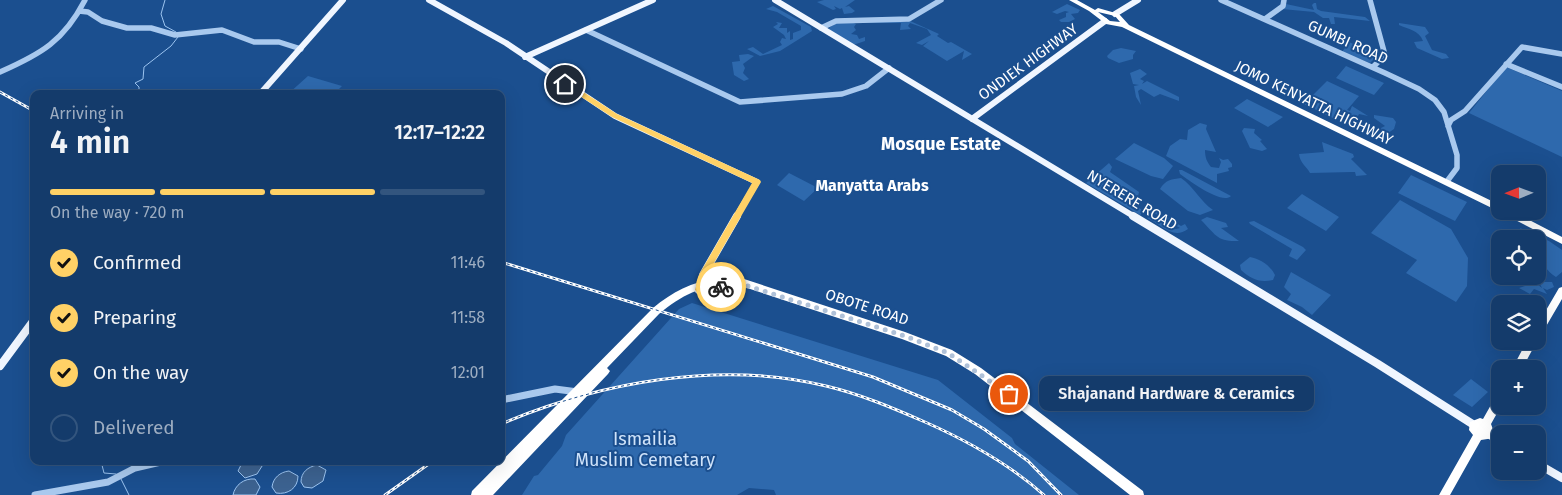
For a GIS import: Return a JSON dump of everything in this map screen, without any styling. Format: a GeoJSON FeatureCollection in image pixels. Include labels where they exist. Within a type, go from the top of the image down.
{"type":"FeatureCollection","features":[{"type":"Feature","properties":{"kind":"highway","name":"JOMO KENYATTA HIGHWAY"},"geometry":{"type":"LineString","coordinates":[[1072,0],[1448,180],[1491,204]]}},
{"type":"Feature","properties":{"kind":"highway","name":"JOMO KENYATTA HIGHWAY"},"geometry":{"type":"LineString","coordinates":[[1076,0],[1111,19],[1491,204]]}},
{"type":"Feature","properties":{"kind":"highway","name":"JOMO KENYATTA HIGHWAY"},"geometry":{"type":"LineString","coordinates":[[1523,220],[1562,239]]}},
{"type":"Feature","properties":{"kind":"highway","name":"JOMO KENYATTA HIGHWAY"},"geometry":{"type":"LineString","coordinates":[[1527,220],[1562,239]]}},
{"type":"Feature","properties":{"kind":"highway","name":"OBOTE ROAD"},"geometry":{"type":"LineString","coordinates":[[476,495],[581,393],[605,362],[676,295],[699,287],[748,286],[905,336],[948,353],[986,377],[1139,495]]}},
{"type":"Feature","properties":{"kind":"highway","name":"OBOTE ROAD"},"geometry":{"type":"LineString","coordinates":[[486,495],[636,334],[699,287]]}},
{"type":"Feature","properties":{"kind":"highway"},"geometry":{"type":"LineString","coordinates":[[1546,318],[1562,290]]}},
{"type":"Feature","properties":{"kind":"highway"},"geometry":{"type":"LineString","coordinates":[[1444,495],[1491,414]]}},
{"type":"Feature","properties":{"kind":"main road"},"geometry":{"type":"LineString","coordinates":[[264,90],[343,0]]}},
{"type":"Feature","properties":{"kind":"main road"},"geometry":{"type":"LineString","coordinates":[[429,0],[506,43],[614,116],[757,182],[699,287]]}},
{"type":"Feature","properties":{"kind":"main road"},"geometry":{"type":"LineString","coordinates":[[525,57],[653,0]]}},
{"type":"Feature","properties":{"kind":"main road","name":"NYERERE ROAD"},"geometry":{"type":"LineString","coordinates":[[775,0],[1378,364],[1491,436]]}},
{"type":"Feature","properties":{"kind":"main road","name":"ONDIEK HIGHWAY"},"geometry":{"type":"LineString","coordinates":[[972,119],[1138,0]]}},
{"type":"Feature","properties":{"kind":"main road"},"geometry":{"type":"LineString","coordinates":[[260,90],[301,49]]}},
{"type":"Feature","properties":{"kind":"main road"},"geometry":{"type":"LineString","coordinates":[[0,366],[30,325]]}},
{"type":"Feature","properties":{"kind":"main road"},"geometry":{"type":"LineString","coordinates":[[1546,469],[1562,478]]}},
{"type":"Feature","properties":{"kind":"street"},"geometry":{"type":"LineString","coordinates":[[0,72],[51,48],[80,11],[85,0]]}},
{"type":"Feature","properties":{"kind":"street"},"geometry":{"type":"LineString","coordinates":[[820,28],[836,21],[909,19],[941,0]]}},
{"type":"Feature","properties":{"kind":"street","name":"GUMBI ROAD"},"geometry":{"type":"LineString","coordinates":[[1221,0],[1373,67],[1427,94],[1442,108],[1458,163],[1448,180]]}},
{"type":"Feature","properties":{"kind":"street"},"geometry":{"type":"LineString","coordinates":[[1265,19],[1283,6],[1284,0]]}},
{"type":"Feature","properties":{"kind":"street"},"geometry":{"type":"LineString","coordinates":[[1370,0],[1385,55],[1373,67]]}},
{"type":"Feature","properties":{"kind":"street"},"geometry":{"type":"LineString","coordinates":[[80,11],[88,12],[102,21],[127,28],[150,28],[174,35],[222,30],[254,42],[279,42],[301,49]]}},
{"type":"Feature","properties":{"kind":"street"},"geometry":{"type":"LineString","coordinates":[[586,30],[740,102],[842,94],[866,86],[889,68]]}},
{"type":"Feature","properties":{"kind":"street"},"geometry":{"type":"LineString","coordinates":[[1448,126],[1451,120],[1465,111],[1522,47],[1562,54]]}},
{"type":"Feature","properties":{"kind":"street"},"geometry":{"type":"LineString","coordinates":[[1506,64],[1562,87]]}},
{"type":"Feature","properties":{"kind":"street"},"geometry":{"type":"LineString","coordinates":[[505,399],[555,389],[581,393]]}},
{"type":"Feature","properties":{"kind":"street"},"geometry":{"type":"LineString","coordinates":[[35,495],[108,482],[144,465]]}},
{"type":"Feature","properties":{"kind":"green space"},"geometry":{"type":"Polygon","coordinates":[[[824,0],[855,0],[845,7],[849,6],[855,11],[844,14],[842,8],[834,6],[836,9],[833,10],[817,2],[824,0]]]}},
{"type":"Feature","properties":{"kind":"green space"},"geometry":{"type":"Polygon","coordinates":[[[1316,3],[1317,9],[1321,11],[1365,17],[1370,21],[1334,17],[1335,24],[1331,24],[1329,18],[1323,18],[1314,12],[1282,9],[1286,4],[1314,10],[1312,5],[1316,3]]]}},
{"type":"Feature","properties":{"kind":"green space"},"geometry":{"type":"Polygon","coordinates":[[[1067,4],[1080,10],[1078,13],[1071,14],[1075,19],[1069,22],[1061,22],[1059,20],[1066,17],[1066,13],[1069,12],[1065,11],[1057,14],[1052,12],[1067,4]]]}},
{"type":"Feature","properties":{"kind":"green space"},"geometry":{"type":"Polygon","coordinates":[[[773,6],[811,27],[812,31],[780,51],[760,56],[747,49],[753,47],[763,54],[782,45],[780,42],[782,38],[786,39],[784,35],[773,27],[778,24],[776,22],[782,23],[779,28],[787,28],[787,33],[790,31],[790,40],[793,39],[793,33],[801,30],[801,26],[777,12],[766,9],[773,6]]]}},
{"type":"Feature","properties":{"kind":"green space"},"geometry":{"type":"Polygon","coordinates":[[[908,20],[939,34],[937,36],[948,43],[951,42],[972,54],[962,60],[964,51],[947,61],[923,46],[929,41],[922,45],[916,43],[931,35],[927,29],[910,23],[908,26],[911,29],[900,30],[901,23],[864,23],[863,21],[907,22],[908,20]]]}},
{"type":"Feature","properties":{"kind":"green space"},"geometry":{"type":"Polygon","coordinates":[[[849,21],[856,24],[854,27],[856,30],[851,34],[857,35],[859,39],[865,37],[865,41],[853,45],[828,29],[835,23],[849,21]]]}},
{"type":"Feature","properties":{"kind":"green space"},"geometry":{"type":"Polygon","coordinates":[[[1399,23],[1425,27],[1429,33],[1425,36],[1432,50],[1446,54],[1449,58],[1442,59],[1417,48],[1414,42],[1423,41],[1419,34],[1399,25],[1399,23]]]}},
{"type":"Feature","properties":{"kind":"green space"},"geometry":{"type":"Polygon","coordinates":[[[1349,42],[1378,55],[1370,63],[1342,52],[1349,42]]]}},
{"type":"Feature","properties":{"kind":"green space"},"geometry":{"type":"Polygon","coordinates":[[[1121,48],[1136,51],[1133,59],[1119,63],[1108,58],[1107,56],[1113,50],[1121,48]]]}},
{"type":"Feature","properties":{"kind":"green space"},"geometry":{"type":"Polygon","coordinates":[[[748,54],[754,56],[743,64],[745,68],[743,73],[749,79],[744,81],[734,75],[732,62],[740,61],[739,55],[748,54]]]}},
{"type":"Feature","properties":{"kind":"green space"},"geometry":{"type":"Polygon","coordinates":[[[1346,66],[1384,83],[1374,95],[1336,78],[1346,66]]]}},
{"type":"Feature","properties":{"kind":"green space"},"geometry":{"type":"Polygon","coordinates":[[[1506,67],[1562,91],[1562,157],[1469,113],[1506,67]]]}},
{"type":"Feature","properties":{"kind":"green space"},"geometry":{"type":"Polygon","coordinates":[[[1140,69],[1147,74],[1140,79],[1144,81],[1142,84],[1147,81],[1179,97],[1179,101],[1160,94],[1154,97],[1141,89],[1138,91],[1141,105],[1136,97],[1134,86],[1139,85],[1133,84],[1130,73],[1140,69]]]}},
{"type":"Feature","properties":{"kind":"green space"},"geometry":{"type":"Polygon","coordinates":[[[308,76],[342,86],[338,90],[292,90],[308,76]]]}},
{"type":"Feature","properties":{"kind":"green space"},"geometry":{"type":"Polygon","coordinates":[[[1327,81],[1359,96],[1347,110],[1350,111],[1352,106],[1368,116],[1359,114],[1358,116],[1351,116],[1356,124],[1340,121],[1343,115],[1347,115],[1346,111],[1337,120],[1304,104],[1327,81]]]}},
{"type":"Feature","properties":{"kind":"green space"},"geometry":{"type":"Polygon","coordinates":[[[1247,99],[1283,117],[1268,127],[1234,108],[1247,99]]]}},
{"type":"Feature","properties":{"kind":"green space"},"geometry":{"type":"Polygon","coordinates":[[[1374,115],[1393,118],[1396,122],[1394,129],[1378,140],[1370,135],[1381,132],[1381,128],[1385,126],[1374,118],[1374,115]]]}},
{"type":"Feature","properties":{"kind":"green space"},"geometry":{"type":"Polygon","coordinates":[[[1200,123],[1207,125],[1206,129],[1216,152],[1205,150],[1206,160],[1211,167],[1219,168],[1221,162],[1219,158],[1223,160],[1228,159],[1232,164],[1232,167],[1228,168],[1229,171],[1217,174],[1217,183],[1166,156],[1170,146],[1180,139],[1187,140],[1188,130],[1200,123]]]}},
{"type":"Feature","properties":{"kind":"green space"},"geometry":{"type":"Polygon","coordinates":[[[1244,128],[1255,129],[1254,133],[1262,140],[1260,141],[1267,149],[1262,151],[1250,148],[1242,131],[1244,128]]]}},
{"type":"Feature","properties":{"kind":"green space"},"geometry":{"type":"Polygon","coordinates":[[[1322,142],[1353,154],[1354,157],[1351,159],[1367,175],[1356,176],[1355,172],[1310,173],[1299,154],[1324,152],[1322,142]]]}},
{"type":"Feature","properties":{"kind":"green space"},"geometry":{"type":"Polygon","coordinates":[[[1134,143],[1164,158],[1173,166],[1163,179],[1151,176],[1115,159],[1134,143]]]}},
{"type":"Feature","properties":{"kind":"green space"},"geometry":{"type":"Polygon","coordinates":[[[1109,163],[1112,167],[1110,172],[1139,192],[1136,205],[1144,212],[1140,215],[1086,183],[1109,163]]]}},
{"type":"Feature","properties":{"kind":"green space"},"geometry":{"type":"Polygon","coordinates":[[[1179,170],[1231,196],[1227,198],[1214,195],[1180,174],[1179,170]]]}},
{"type":"Feature","properties":{"kind":"green space"},"geometry":{"type":"Polygon","coordinates":[[[789,173],[818,188],[804,201],[777,185],[789,173]]]}},
{"type":"Feature","properties":{"kind":"green space"},"geometry":{"type":"Polygon","coordinates":[[[1411,175],[1467,202],[1455,221],[1398,193],[1411,175]]]}},
{"type":"Feature","properties":{"kind":"green space"},"geometry":{"type":"Polygon","coordinates":[[[1181,178],[1213,210],[1200,215],[1188,211],[1160,189],[1169,180],[1181,178]]]}},
{"type":"Feature","properties":{"kind":"green space"},"geometry":{"type":"Polygon","coordinates":[[[1302,194],[1339,217],[1326,231],[1287,208],[1302,194]]]}},
{"type":"Feature","properties":{"kind":"green space"},"geometry":{"type":"Polygon","coordinates":[[[1400,200],[1451,229],[1468,258],[1467,286],[1456,302],[1406,273],[1417,260],[1371,233],[1400,200]]]}},
{"type":"Feature","properties":{"kind":"green space"},"geometry":{"type":"Polygon","coordinates":[[[1157,211],[1181,226],[1185,224],[1188,229],[1183,232],[1172,232],[1147,218],[1150,215],[1176,229],[1180,228],[1154,213],[1157,211]]]}},
{"type":"Feature","properties":{"kind":"green space"},"geometry":{"type":"Polygon","coordinates":[[[1207,217],[1226,223],[1228,227],[1221,228],[1239,241],[1221,239],[1214,234],[1201,220],[1207,217]]]}},
{"type":"Feature","properties":{"kind":"green space"},"geometry":{"type":"Polygon","coordinates":[[[1254,221],[1306,250],[1297,260],[1289,256],[1292,249],[1249,222],[1254,221]]]}},
{"type":"Feature","properties":{"kind":"green space"},"geometry":{"type":"Polygon","coordinates":[[[1546,240],[1562,250],[1562,272],[1556,277],[1547,270],[1546,240]]]}},
{"type":"Feature","properties":{"kind":"green space"},"geometry":{"type":"Polygon","coordinates":[[[1250,257],[1268,265],[1275,275],[1273,280],[1256,280],[1241,270],[1240,265],[1250,257]]]}},
{"type":"Feature","properties":{"kind":"green space"},"geometry":{"type":"Polygon","coordinates":[[[1291,272],[1331,295],[1312,315],[1302,307],[1287,300],[1291,294],[1284,287],[1291,272]]]}},
{"type":"Feature","properties":{"kind":"green space"},"geometry":{"type":"Polygon","coordinates":[[[1546,282],[1552,282],[1554,287],[1547,290],[1543,288],[1547,294],[1534,289],[1530,294],[1519,288],[1538,285],[1542,288],[1540,285],[1546,285],[1546,282]]]}},
{"type":"Feature","properties":{"kind":"green space","name":"Ismailia Muslim Cemetary"},"geometry":{"type":"Polygon","coordinates":[[[692,303],[938,380],[1012,438],[1015,444],[1079,495],[776,495],[774,490],[749,488],[737,495],[522,495],[534,476],[538,475],[562,446],[566,435],[679,309],[692,303]]]}},
{"type":"Feature","properties":{"kind":"green space"},"geometry":{"type":"Polygon","coordinates":[[[1471,379],[1488,392],[1472,407],[1453,395],[1471,379]]]}},
{"type":"Feature","properties":{"kind":"shaded area"},"geometry":{"type":"Polygon","coordinates":[[[241,465],[263,465],[257,474],[245,478],[238,471],[241,465]]]}},
{"type":"Feature","properties":{"kind":"shaded area"},"geometry":{"type":"Polygon","coordinates":[[[317,465],[326,470],[323,481],[312,488],[304,487],[301,478],[308,469],[317,465]]]}},
{"type":"Feature","properties":{"kind":"shaded area"},"geometry":{"type":"Polygon","coordinates":[[[289,471],[298,476],[296,484],[288,492],[276,493],[272,487],[275,478],[289,471]]]}},
{"type":"Feature","properties":{"kind":"shaded area"},"geometry":{"type":"Polygon","coordinates":[[[255,479],[260,487],[256,495],[233,495],[241,483],[255,479]]]}},
{"type":"Feature","properties":{"kind":"waterway"},"geometry":{"type":"LineString","coordinates":[[165,0],[161,14],[165,26],[176,32]]}},
{"type":"Feature","properties":{"kind":"waterway"},"geometry":{"type":"LineString","coordinates":[[139,90],[135,83],[143,79],[144,67],[171,46],[178,37]]}},
{"type":"Feature","properties":{"kind":"waterway"},"geometry":{"type":"LineString","coordinates":[[102,465],[104,473],[116,474]]}},
{"type":"Feature","properties":{"kind":"waterway"},"geometry":{"type":"LineString","coordinates":[[121,479],[129,495]]}},
{"type":"Feature","properties":{"kind":"railway"},"geometry":{"type":"LineString","coordinates":[[0,92],[30,109]]}},
{"type":"Feature","properties":{"kind":"railway"},"geometry":{"type":"LineString","coordinates":[[505,263],[873,377],[952,410],[984,429],[1028,461],[1061,495]]}},
{"type":"Feature","properties":{"kind":"railway"},"geometry":{"type":"LineString","coordinates":[[505,422],[539,409],[579,397],[619,387],[661,380],[744,375],[786,378],[851,393],[925,422],[988,454],[1017,473],[1044,495]]}},
{"type":"Feature","properties":{"kind":"railway"},"geometry":{"type":"LineString","coordinates":[[385,495],[427,465]]}},
{"type":"Feature","properties":{"kind":"way so far"},"geometry":{"type":"LineString","coordinates":[[721,287],[748,286],[905,336],[948,353],[978,371],[1009,394]]}},
{"type":"Feature","properties":{"kind":"place","name":"Shajanand Hardware & Ceramics"},"geometry":{"type":"Point","coordinates":[1009,394]}},
{"type":"Feature","properties":{"kind":"district","name":"Mosque Estate"},"geometry":{"type":"Point","coordinates":[941,144]}},
{"type":"Feature","properties":{"kind":"district","name":"Manyatta Arabs"},"geometry":{"type":"Point","coordinates":[872,185]}},
{"type":"Feature","properties":{"kind":"route"},"geometry":{"type":"LineString","coordinates":[[565,84],[614,116],[757,182],[703,275],[699,290],[721,287]]}}]}
